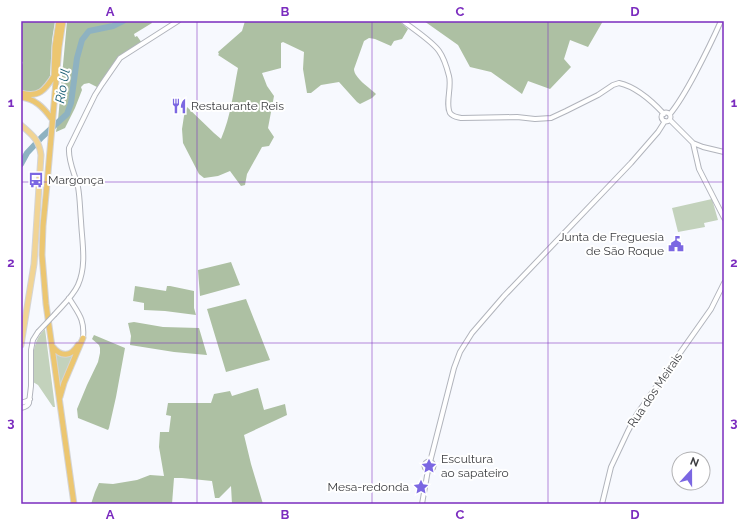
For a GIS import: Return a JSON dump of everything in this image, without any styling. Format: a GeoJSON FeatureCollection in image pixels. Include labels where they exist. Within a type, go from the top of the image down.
{"type":"FeatureCollection","features":[{"type":"Feature","properties":{"kind":"highway"},"geometry":{"type":"LineString","coordinates":[[52,118],[55,47],[58,21]]}},
{"type":"Feature","properties":{"kind":"highway"},"geometry":{"type":"LineString","coordinates":[[63,21],[52,118],[42,255],[44,288],[72,504]]}},
{"type":"Feature","properties":{"kind":"highway"},"geometry":{"type":"LineString","coordinates":[[21,93],[30,95],[44,90],[54,76]]}},
{"type":"Feature","properties":{"kind":"highway"},"geometry":{"type":"LineString","coordinates":[[21,97],[31,99],[36,102],[43,107],[52,118]]}},
{"type":"Feature","properties":{"kind":"highway"},"geometry":{"type":"LineString","coordinates":[[50,141],[41,226],[41,267],[44,309],[72,504]]}},
{"type":"Feature","properties":{"kind":"highway"},"geometry":{"type":"LineString","coordinates":[[52,346],[57,352],[69,354],[77,348],[83,338]]}},
{"type":"Feature","properties":{"kind":"highway"},"geometry":{"type":"LineString","coordinates":[[59,400],[64,383],[83,338]]}},
{"type":"Feature","properties":{"kind":"main road"},"geometry":{"type":"LineString","coordinates":[[21,125],[40,145],[41,155],[34,264],[21,345]]}},
{"type":"Feature","properties":{"kind":"street"},"geometry":{"type":"LineString","coordinates":[[21,408],[28,405],[30,398],[31,350],[33,340],[38,332],[69,298],[79,283],[83,267],[79,196],[69,156],[69,148],[95,95],[120,58],[178,21]]}},
{"type":"Feature","properties":{"kind":"street"},"geometry":{"type":"LineString","coordinates":[[403,21],[434,45],[439,51],[449,75],[450,82],[448,105],[450,113],[455,117],[551,118],[585,102],[619,83],[633,89],[648,99],[664,114],[670,114]]}},
{"type":"Feature","properties":{"kind":"street"},"geometry":{"type":"LineString","coordinates":[[722,21],[688,88],[670,114],[670,120],[693,143],[724,152]]}},
{"type":"Feature","properties":{"kind":"street"},"geometry":{"type":"LineString","coordinates":[[664,114],[662,118],[665,122]]}},
{"type":"Feature","properties":{"kind":"street"},"geometry":{"type":"LineString","coordinates":[[422,504],[428,470],[431,470],[433,467],[432,463],[430,462],[454,368],[460,352],[472,333],[504,296],[631,163],[665,122],[670,120]]}},
{"type":"Feature","properties":{"kind":"street"},"geometry":{"type":"LineString","coordinates":[[693,143],[699,169],[724,218]]}},
{"type":"Feature","properties":{"kind":"street"},"geometry":{"type":"LineString","coordinates":[[696,152],[703,147]]}},
{"type":"Feature","properties":{"kind":"street","name":"Rua dos Meirais"},"geometry":{"type":"LineString","coordinates":[[602,504],[611,467],[637,414],[711,309],[724,283]]}},
{"type":"Feature","properties":{"kind":"street"},"geometry":{"type":"LineString","coordinates":[[69,298],[83,322],[83,338]]}},
{"type":"Feature","properties":{"kind":"street"},"geometry":{"type":"LineString","coordinates":[[64,304],[75,309]]}},
{"type":"Feature","properties":{"kind":"street"},"geometry":{"type":"LineString","coordinates":[[21,403],[30,398]]}},
{"type":"Feature","properties":{"kind":"green space"},"geometry":{"type":"Polygon","coordinates":[[[21,21],[55,21],[52,40],[50,76],[44,86],[35,93],[21,92],[21,68],[23,62],[21,61],[21,21]]]}},
{"type":"Feature","properties":{"kind":"green space"},"geometry":{"type":"Polygon","coordinates":[[[67,21],[119,21],[89,29],[81,40],[69,106],[65,114],[58,120],[67,21]]]}},
{"type":"Feature","properties":{"kind":"green space"},"geometry":{"type":"Polygon","coordinates":[[[125,21],[151,21],[152,23],[134,34],[135,37],[137,36],[142,43],[122,54],[97,87],[89,83],[84,84],[81,87],[82,90],[75,108],[65,128],[56,132],[59,123],[67,114],[71,104],[80,52],[86,37],[91,31],[108,28],[125,21]]]}},
{"type":"Feature","properties":{"kind":"green space"},"geometry":{"type":"Polygon","coordinates":[[[245,21],[399,21],[408,29],[402,39],[394,41],[391,46],[375,39],[369,38],[364,41],[354,69],[359,79],[376,94],[372,98],[360,104],[339,82],[321,85],[311,93],[307,93],[303,69],[304,52],[283,42],[281,43],[281,68],[262,73],[267,86],[274,96],[268,128],[274,137],[269,146],[262,147],[247,174],[245,185],[241,186],[230,171],[218,176],[204,178],[199,174],[183,143],[182,129],[187,107],[221,139],[229,113],[238,68],[218,55],[218,52],[242,31],[245,21]]]}},
{"type":"Feature","properties":{"kind":"green space"},"geometry":{"type":"Polygon","coordinates":[[[424,21],[603,21],[588,47],[570,40],[564,59],[571,67],[550,89],[528,81],[522,94],[491,72],[470,67],[458,45],[424,21]]]}},
{"type":"Feature","properties":{"kind":"green space"},"geometry":{"type":"Polygon","coordinates":[[[712,199],[718,220],[704,223],[705,227],[678,232],[672,208],[712,199]]]}},
{"type":"Feature","properties":{"kind":"green space"},"geometry":{"type":"Polygon","coordinates":[[[231,262],[240,285],[200,296],[198,270],[231,262]]]}},
{"type":"Feature","properties":{"kind":"green space"},"geometry":{"type":"Polygon","coordinates":[[[135,286],[166,291],[167,286],[170,286],[194,291],[194,308],[196,315],[144,310],[144,303],[133,301],[135,286]]]}},
{"type":"Feature","properties":{"kind":"green space"},"geometry":{"type":"Polygon","coordinates":[[[246,299],[270,360],[226,372],[207,309],[246,299]]]}},
{"type":"Feature","properties":{"kind":"green space"},"geometry":{"type":"Polygon","coordinates":[[[134,322],[163,327],[199,328],[207,355],[174,352],[130,345],[131,336],[128,323],[134,322]]]}},
{"type":"Feature","properties":{"kind":"green space"},"geometry":{"type":"Polygon","coordinates":[[[45,329],[55,407],[53,407],[38,385],[33,382],[33,354],[37,341],[45,329]]]}},
{"type":"Feature","properties":{"kind":"green space"},"geometry":{"type":"Polygon","coordinates":[[[94,335],[125,348],[108,430],[78,418],[77,409],[98,362],[100,353],[99,345],[92,339],[94,335]]]}},
{"type":"Feature","properties":{"kind":"green space"},"geometry":{"type":"Polygon","coordinates":[[[55,353],[65,356],[75,353],[60,388],[55,353]]]}},
{"type":"Feature","properties":{"kind":"green space"},"geometry":{"type":"Polygon","coordinates":[[[258,388],[264,410],[285,404],[287,415],[244,435],[263,504],[232,504],[231,486],[219,498],[215,498],[212,481],[174,478],[172,504],[91,504],[99,483],[113,484],[137,480],[150,475],[164,476],[159,447],[160,432],[169,432],[171,416],[166,415],[168,403],[211,403],[214,394],[230,391],[232,396],[258,388]]]}},
{"type":"Feature","properties":{"kind":"waterway","name":"Rio Ul"},"geometry":{"type":"LineString","coordinates":[[21,164],[27,153],[67,114],[71,103],[77,58],[82,40],[89,31],[113,26],[123,21]]}},
{"type":"Feature","properties":{"kind":"place","name":"Restaurante Reis"},"geometry":{"type":"Point","coordinates":[179,106]}},
{"type":"Feature","properties":{"kind":"place","name":"Margonça"},"geometry":{"type":"Point","coordinates":[36,180]}},
{"type":"Feature","properties":{"kind":"place","name":"Junta de Freguesia de São Roque"},"geometry":{"type":"Point","coordinates":[676,244]}},
{"type":"Feature","properties":{"kind":"place","name":"Escultura ao sapateiro"},"geometry":{"type":"Point","coordinates":[429,466]}},
{"type":"Feature","properties":{"kind":"place","name":"Mesa-redonda"},"geometry":{"type":"Point","coordinates":[421,487]}}]}
